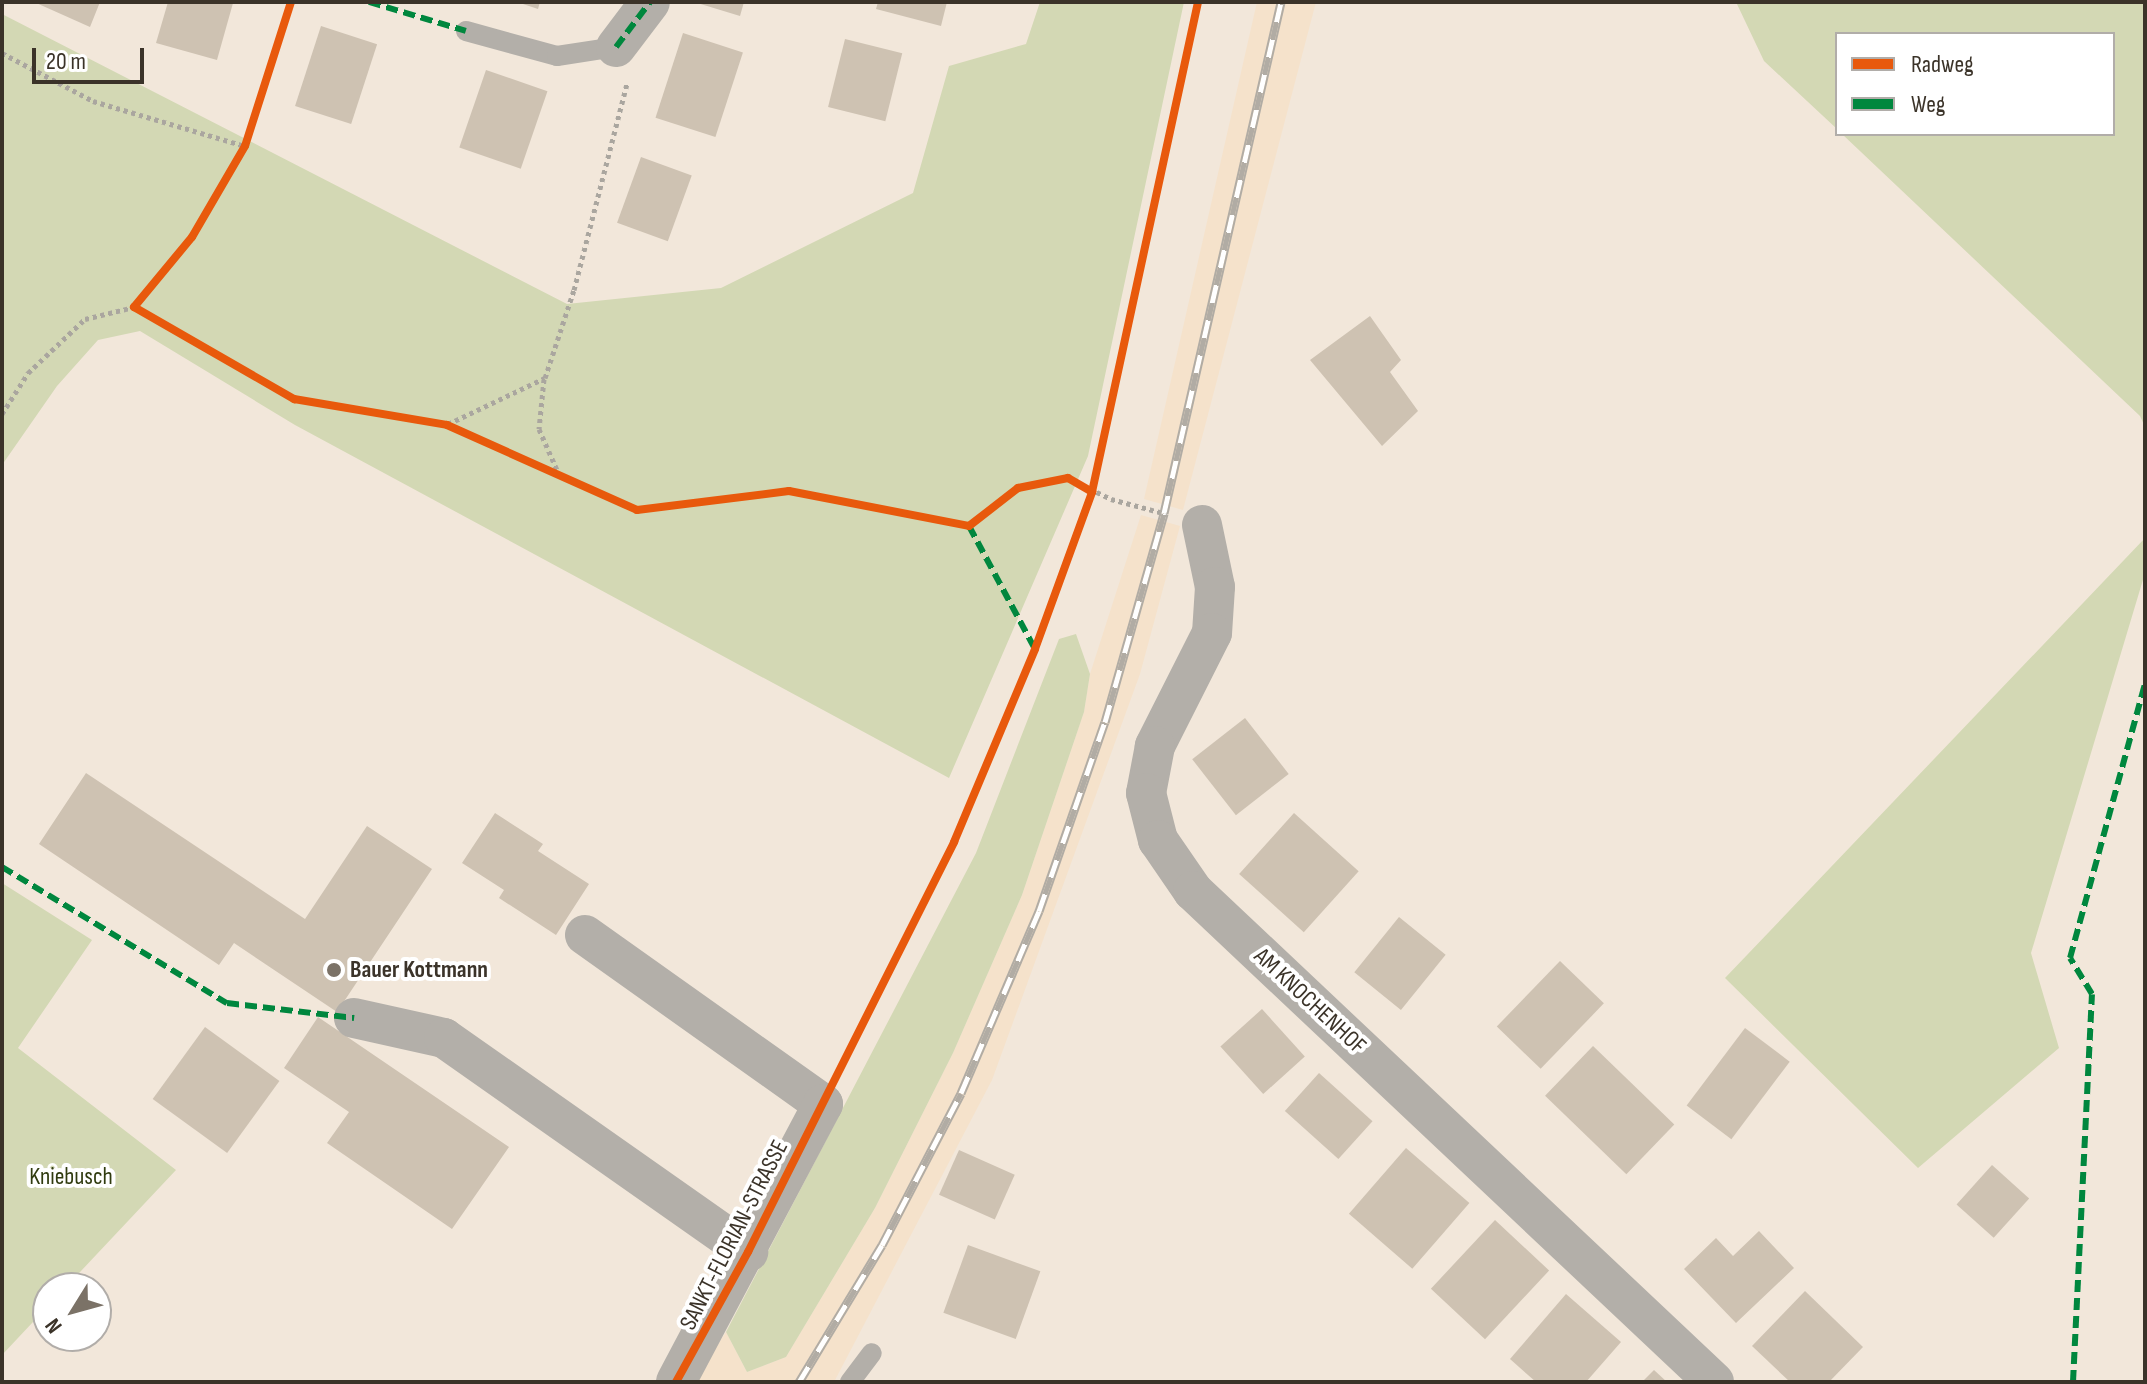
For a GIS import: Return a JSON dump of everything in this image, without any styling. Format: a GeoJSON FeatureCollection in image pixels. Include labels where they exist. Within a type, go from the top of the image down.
{"type":"FeatureCollection","features":[{"type":"Feature","properties":{"kind":"street"},"geometry":{"type":"LineString","coordinates":[[616,47],[650,2]]}},
{"type":"Feature","properties":{"kind":"street","name":"AM KNOCHENHOF"},"geometry":{"type":"LineString","coordinates":[[1202,525],[1215,587],[1212,633],[1155,746],[1146,793],[1158,840],[1193,891],[1714,1382]]}},
{"type":"Feature","properties":{"kind":"street","name":"SANKT-FLORIAN-STRASSE"},"geometry":{"type":"LineString","coordinates":[[585,935],[823,1104],[748,1252],[676,1382]]}},
{"type":"Feature","properties":{"kind":"street"},"geometry":{"type":"LineString","coordinates":[[354,1018],[444,1038],[748,1252]]}},
{"type":"Feature","properties":{"kind":"lane"},"geometry":{"type":"LineString","coordinates":[[466,31],[557,56],[616,47]]}},
{"type":"Feature","properties":{"kind":"lane"},"geometry":{"type":"LineString","coordinates":[[850,1382],[872,1353]]}},
{"type":"Feature","properties":{"kind":"path"},"geometry":{"type":"LineString","coordinates":[[2,414],[28,373],[85,319],[134,307],[192,237],[245,146],[291,2]]}},
{"type":"Feature","properties":{"kind":"path"},"geometry":{"type":"LineString","coordinates":[[559,474],[539,429],[545,378],[628,86],[616,47]]}},
{"type":"Feature","properties":{"kind":"path"},"geometry":{"type":"LineString","coordinates":[[2,53],[93,101],[245,146]]}},
{"type":"Feature","properties":{"kind":"path"},"geometry":{"type":"LineString","coordinates":[[134,307],[294,399],[447,425],[637,510],[789,491],[969,526],[1018,488],[1068,478],[1111,499],[1202,525]]}},
{"type":"Feature","properties":{"kind":"path"},"geometry":{"type":"LineString","coordinates":[[447,425],[545,378]]}},
{"type":"Feature","properties":{"kind":"shaded area"},"geometry":{"type":"Polygon","coordinates":[[[1257,2],[1316,2],[1183,510],[1144,499],[1257,2]]]}},
{"type":"Feature","properties":{"kind":"shaded area"},"geometry":{"type":"Polygon","coordinates":[[[1141,515],[1180,526],[1140,674],[992,1080],[834,1382],[694,1382],[726,1332],[747,1372],[786,1357],[875,1208],[953,1053],[1022,895],[1084,712],[1090,674],[1141,515]]]}},
{"type":"Feature","properties":{"kind":"green space"},"geometry":{"type":"Polygon","coordinates":[[[1040,2],[1184,2],[1088,456],[949,778],[295,425],[140,331],[98,340],[57,386],[2,465],[2,14],[567,304],[721,288],[913,193],[949,66],[1026,44],[1040,2]]]}},
{"type":"Feature","properties":{"kind":"green space"},"geometry":{"type":"Polygon","coordinates":[[[1736,2],[2145,2],[2145,427],[2140,416],[1844,136],[2115,136],[2115,32],[1835,32],[1835,127],[1764,61],[1736,2]]]}},
{"type":"Feature","properties":{"kind":"green space"},"geometry":{"type":"Polygon","coordinates":[[[2145,538],[2145,573],[2031,953],[2059,1048],[1918,1168],[1725,978],[2145,538]]]}},
{"type":"Feature","properties":{"kind":"green space"},"geometry":{"type":"Polygon","coordinates":[[[1076,634],[1090,674],[1084,712],[1022,895],[953,1053],[875,1208],[786,1357],[747,1372],[726,1332],[976,853],[1059,639],[1076,634]]]}},
{"type":"Feature","properties":{"kind":"green space","name":"Kniebusch"},"geometry":{"type":"Polygon","coordinates":[[[2,883],[92,940],[18,1048],[176,1170],[80,1272],[32,1272],[32,1323],[2,1355],[2,883]]]}},
{"type":"Feature","properties":{"kind":"building"},"geometry":{"type":"Polygon","coordinates":[[[34,2],[100,2],[90,27],[34,2]]]}},
{"type":"Feature","properties":{"kind":"building"},"geometry":{"type":"Polygon","coordinates":[[[168,2],[233,3],[217,60],[156,43],[168,2]]]}},
{"type":"Feature","properties":{"kind":"building"},"geometry":{"type":"Polygon","coordinates":[[[517,2],[540,2],[538,9],[517,2]]]}},
{"type":"Feature","properties":{"kind":"building"},"geometry":{"type":"Polygon","coordinates":[[[694,2],[744,2],[740,16],[694,2]]]}},
{"type":"Feature","properties":{"kind":"building"},"geometry":{"type":"Polygon","coordinates":[[[878,2],[947,2],[941,26],[876,9],[878,2]]]}},
{"type":"Feature","properties":{"kind":"building"},"geometry":{"type":"Polygon","coordinates":[[[321,26],[377,44],[351,124],[295,106],[321,26]]]}},
{"type":"Feature","properties":{"kind":"building"},"geometry":{"type":"Polygon","coordinates":[[[683,33],[743,52],[715,137],[655,118],[683,33]]]}},
{"type":"Feature","properties":{"kind":"building"},"geometry":{"type":"Polygon","coordinates":[[[845,39],[902,53],[885,121],[828,107],[845,39]]]}},
{"type":"Feature","properties":{"kind":"building"},"geometry":{"type":"Polygon","coordinates":[[[486,70],[547,91],[521,169],[459,148],[486,70]]]}},
{"type":"Feature","properties":{"kind":"building"},"geometry":{"type":"Polygon","coordinates":[[[641,157],[692,175],[668,241],[617,223],[641,157]]]}},
{"type":"Feature","properties":{"kind":"building"},"geometry":{"type":"Polygon","coordinates":[[[1370,316],[1401,360],[1390,372],[1418,411],[1382,446],[1310,360],[1370,316]]]}},
{"type":"Feature","properties":{"kind":"building"},"geometry":{"type":"Polygon","coordinates":[[[1245,718],[1289,774],[1236,815],[1192,759],[1245,718]]]}},
{"type":"Feature","properties":{"kind":"building"},"geometry":{"type":"Polygon","coordinates":[[[86,773],[305,919],[367,826],[432,869],[337,1012],[234,943],[219,965],[39,844],[86,773]]]}},
{"type":"Feature","properties":{"kind":"building"},"geometry":{"type":"Polygon","coordinates":[[[495,813],[543,844],[538,851],[589,884],[556,935],[499,898],[504,890],[462,863],[495,813]]]}},
{"type":"Feature","properties":{"kind":"building"},"geometry":{"type":"Polygon","coordinates":[[[1294,813],[1359,871],[1304,932],[1239,874],[1294,813]]]}},
{"type":"Feature","properties":{"kind":"building"},"geometry":{"type":"Polygon","coordinates":[[[1399,917],[1446,955],[1401,1010],[1354,972],[1399,917]]]}},
{"type":"Feature","properties":{"kind":"building"},"geometry":{"type":"Polygon","coordinates":[[[1560,961],[1604,1003],[1541,1069],[1497,1026],[1560,961]]]}},
{"type":"Feature","properties":{"kind":"building"},"geometry":{"type":"Polygon","coordinates":[[[1262,1009],[1305,1057],[1263,1094],[1220,1046],[1262,1009]]]}},
{"type":"Feature","properties":{"kind":"building"},"geometry":{"type":"Polygon","coordinates":[[[318,1017],[509,1147],[452,1229],[327,1143],[349,1112],[284,1068],[318,1017]]]}},
{"type":"Feature","properties":{"kind":"building"},"geometry":{"type":"Polygon","coordinates":[[[205,1027],[279,1081],[227,1153],[153,1099],[205,1027]]]}},
{"type":"Feature","properties":{"kind":"building"},"geometry":{"type":"Polygon","coordinates":[[[1745,1028],[1790,1062],[1731,1139],[1687,1105],[1745,1028]]]}},
{"type":"Feature","properties":{"kind":"building"},"geometry":{"type":"Polygon","coordinates":[[[1593,1046],[1674,1124],[1626,1174],[1545,1096],[1593,1046]]]}},
{"type":"Feature","properties":{"kind":"building"},"geometry":{"type":"Polygon","coordinates":[[[1319,1073],[1373,1121],[1338,1159],[1285,1111],[1319,1073]]]}},
{"type":"Feature","properties":{"kind":"building"},"geometry":{"type":"Polygon","coordinates":[[[1406,1148],[1469,1203],[1412,1269],[1349,1214],[1406,1148]]]}},
{"type":"Feature","properties":{"kind":"building"},"geometry":{"type":"Polygon","coordinates":[[[959,1150],[1015,1175],[995,1220],[939,1195],[959,1150]]]}},
{"type":"Feature","properties":{"kind":"building"},"geometry":{"type":"Polygon","coordinates":[[[1992,1165],[2029,1198],[1994,1238],[1957,1204],[1992,1165]]]}},
{"type":"Feature","properties":{"kind":"building"},"geometry":{"type":"Polygon","coordinates":[[[1495,1220],[1549,1270],[1485,1339],[1431,1289],[1495,1220]]]}},
{"type":"Feature","properties":{"kind":"building"},"geometry":{"type":"Polygon","coordinates":[[[1759,1231],[1794,1268],[1736,1323],[1684,1269],[1716,1238],[1733,1256],[1759,1231]]]}},
{"type":"Feature","properties":{"kind":"building"},"geometry":{"type":"Polygon","coordinates":[[[968,1245],[1040,1271],[1016,1339],[943,1313],[968,1245]]]}},
{"type":"Feature","properties":{"kind":"building"},"geometry":{"type":"Polygon","coordinates":[[[1805,1291],[1863,1347],[1829,1382],[1790,1382],[1752,1346],[1805,1291]]]}},
{"type":"Feature","properties":{"kind":"building"},"geometry":{"type":"Polygon","coordinates":[[[1566,1294],[1621,1342],[1586,1382],[1536,1382],[1510,1359],[1566,1294]]]}},
{"type":"Feature","properties":{"kind":"building"},"geometry":{"type":"Polygon","coordinates":[[[1654,1370],[1667,1382],[1642,1382],[1654,1370]]]}},
{"type":"Feature","properties":{"kind":"railway"},"geometry":{"type":"LineString","coordinates":[[799,1382],[882,1245],[961,1093],[1039,911],[1105,722],[1164,513],[1281,2]]}},
{"type":"Feature","properties":{"kind":"marked path"},"geometry":{"type":"LineString","coordinates":[[369,2],[466,31]]}},
{"type":"Feature","properties":{"kind":"marked path"},"geometry":{"type":"LineString","coordinates":[[616,47],[650,2]]}},
{"type":"Feature","properties":{"kind":"marked path"},"geometry":{"type":"LineString","coordinates":[[969,526],[1035,649]]}},
{"type":"Feature","properties":{"kind":"marked path"},"geometry":{"type":"LineString","coordinates":[[2073,1382],[2092,994],[2070,958],[2145,683]]}},
{"type":"Feature","properties":{"kind":"marked path"},"geometry":{"type":"LineString","coordinates":[[2,867],[227,1003],[354,1018]]}},
{"type":"Feature","properties":{"kind":"cycle path"},"geometry":{"type":"LineString","coordinates":[[291,2],[245,146],[192,237],[134,307],[294,399],[447,425],[637,510],[789,491],[969,526],[1018,488],[1068,478],[1092,492]]}},
{"type":"Feature","properties":{"kind":"cycle path"},"geometry":{"type":"LineString","coordinates":[[676,1382],[748,1252],[954,842],[1035,649],[1092,492],[1198,2]]}},
{"type":"Feature","properties":{"kind":"place","name":"Bauer Kottmann"},"geometry":{"type":"Point","coordinates":[334,970]}}]}
